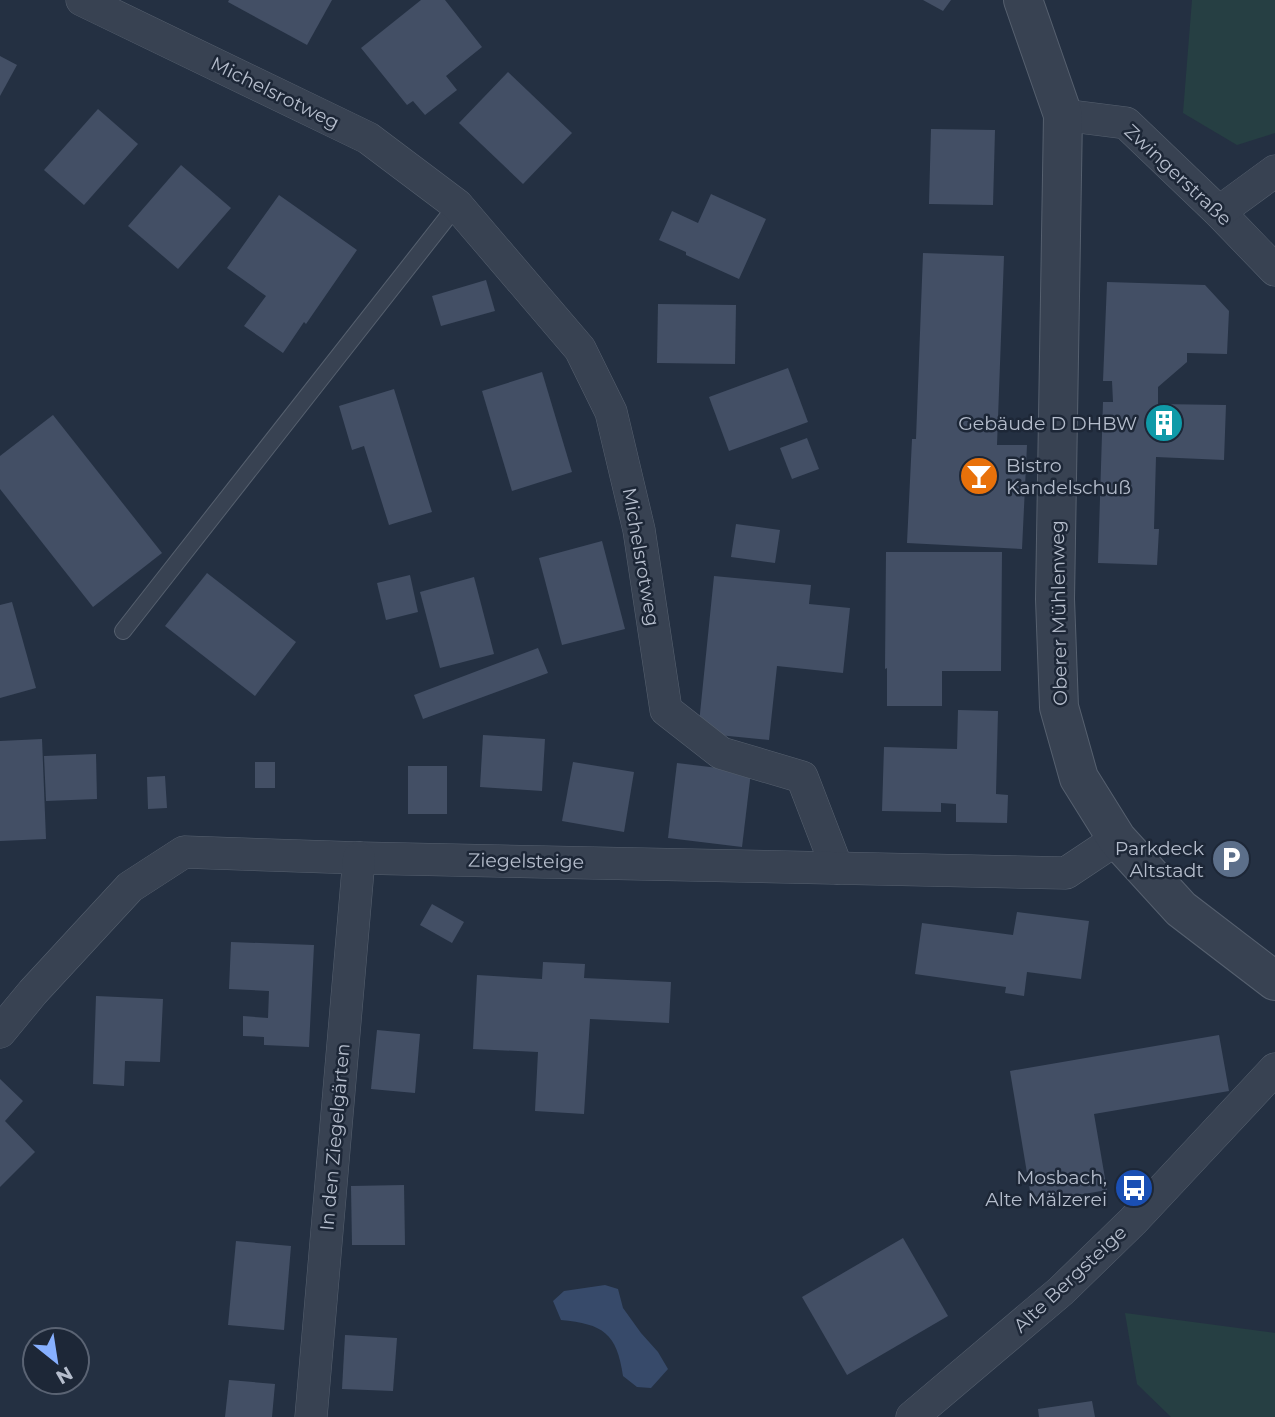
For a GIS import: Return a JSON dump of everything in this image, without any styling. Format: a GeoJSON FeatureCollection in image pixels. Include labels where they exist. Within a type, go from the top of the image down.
{"type":"FeatureCollection","features":[{"type":"Feature","properties":{"kind":"street","name":"Michelsrotweg"},"geometry":{"type":"LineString","coordinates":[[82,0],[368,138],[457,205],[580,349],[611,412],[639,530],[666,710],[721,753],[802,777],[837,868]]}},
{"type":"Feature","properties":{"kind":"street","name":"Oberer Mühlenweg"},"geometry":{"type":"LineString","coordinates":[[1023,0],[1063,114],[1055,599],[1059,707],[1079,778],[1116,839],[1181,909],[1275,981]]}},
{"type":"Feature","properties":{"kind":"street","name":"Zwingerstraße"},"geometry":{"type":"LineString","coordinates":[[1063,114],[1126,123],[1275,270]]}},
{"type":"Feature","properties":{"kind":"street"},"geometry":{"type":"LineString","coordinates":[[1219,212],[1275,171]]}},
{"type":"Feature","properties":{"kind":"street","name":"Ziegelsteige"},"geometry":{"type":"LineString","coordinates":[[0,1032],[33,992],[130,887],[184,852],[1066,873],[1116,839]]}},
{"type":"Feature","properties":{"kind":"street","name":"In den Ziegelgärten"},"geometry":{"type":"LineString","coordinates":[[311,1417],[359,858]]}},
{"type":"Feature","properties":{"kind":"street","name":"Alte Bergsteige"},"geometry":{"type":"LineString","coordinates":[[912,1417],[1061,1291],[1133,1221],[1275,1069]]}},
{"type":"Feature","properties":{"kind":"lane"},"geometry":{"type":"LineString","coordinates":[[124,631],[457,205]]}},
{"type":"Feature","properties":{"kind":"green space"},"geometry":{"type":"Polygon","coordinates":[[[1192,0],[1275,0],[1275,133],[1237,145],[1183,113],[1192,0]]]}},
{"type":"Feature","properties":{"kind":"green space"},"geometry":{"type":"Polygon","coordinates":[[[1125,1313],[1275,1333],[1275,1417],[1171,1417],[1137,1384],[1125,1313]]]}},
{"type":"Feature","properties":{"kind":"water"},"geometry":{"type":"Polygon","coordinates":[[[605,1285],[618,1289],[623,1308],[668,1369],[651,1388],[637,1387],[623,1376],[617,1350],[606,1333],[588,1324],[561,1320],[553,1301],[564,1291],[605,1285]]]}},
{"type":"Feature","properties":{"kind":"building"},"geometry":{"type":"Polygon","coordinates":[[[332,0],[307,45],[228,2],[332,0]]]}},
{"type":"Feature","properties":{"kind":"building"},"geometry":{"type":"Polygon","coordinates":[[[421,0],[445,0],[482,47],[446,76],[457,90],[425,115],[413,101],[407,105],[361,48],[421,0]]]}},
{"type":"Feature","properties":{"kind":"building"},"geometry":{"type":"Polygon","coordinates":[[[923,0],[951,0],[943,11],[923,0]]]}},
{"type":"Feature","properties":{"kind":"building"},"geometry":{"type":"Polygon","coordinates":[[[0,56],[17,65],[0,96],[0,56]]]}},
{"type":"Feature","properties":{"kind":"building"},"geometry":{"type":"Polygon","coordinates":[[[508,72],[572,133],[523,184],[459,123],[508,72]]]}},
{"type":"Feature","properties":{"kind":"building"},"geometry":{"type":"Polygon","coordinates":[[[98,109],[138,144],[84,205],[44,170],[98,109]]]}},
{"type":"Feature","properties":{"kind":"building"},"geometry":{"type":"Polygon","coordinates":[[[931,129],[995,130],[993,205],[929,204],[931,129]]]}},
{"type":"Feature","properties":{"kind":"building"},"geometry":{"type":"Polygon","coordinates":[[[181,165],[231,208],[178,269],[128,226],[181,165]]]}},
{"type":"Feature","properties":{"kind":"building"},"geometry":{"type":"Polygon","coordinates":[[[711,194],[766,219],[739,279],[659,240],[672,211],[698,223],[711,194]]]}},
{"type":"Feature","properties":{"kind":"building"},"geometry":{"type":"Polygon","coordinates":[[[279,195],[357,250],[283,353],[244,326],[266,296],[227,268],[279,195]]]}},
{"type":"Feature","properties":{"kind":"building"},"geometry":{"type":"Polygon","coordinates":[[[923,253],[1004,256],[997,445],[1027,445],[1022,549],[907,543],[912,439],[916,439],[923,253]]]}},
{"type":"Feature","properties":{"kind":"building"},"geometry":{"type":"Polygon","coordinates":[[[486,280],[495,311],[441,326],[432,296],[486,280]]]}},
{"type":"Feature","properties":{"kind":"building","name":"Gebäude D DHBW"},"geometry":{"type":"Polygon","coordinates":[[[1107,282],[1205,285],[1229,311],[1227,354],[1187,353],[1187,362],[1158,387],[1158,404],[1226,405],[1224,460],[1156,457],[1154,529],[1159,529],[1157,565],[1098,563],[1103,402],[1113,402],[1112,381],[1103,381],[1107,282]]]}},
{"type":"Feature","properties":{"kind":"building"},"geometry":{"type":"Polygon","coordinates":[[[658,304],[736,305],[735,364],[657,363],[658,304]]]}},
{"type":"Feature","properties":{"kind":"building"},"geometry":{"type":"Polygon","coordinates":[[[788,368],[808,422],[729,451],[709,397],[788,368]]]}},
{"type":"Feature","properties":{"kind":"building"},"geometry":{"type":"Polygon","coordinates":[[[542,372],[572,472],[512,491],[482,391],[542,372]]]}},
{"type":"Feature","properties":{"kind":"building"},"geometry":{"type":"Polygon","coordinates":[[[394,389],[432,512],[389,525],[364,446],[352,450],[339,406],[394,389]]]}},
{"type":"Feature","properties":{"kind":"building"},"geometry":{"type":"Polygon","coordinates":[[[53,415],[162,553],[93,607],[0,489],[0,456],[53,415]]]}},
{"type":"Feature","properties":{"kind":"building"},"geometry":{"type":"Polygon","coordinates":[[[807,438],[819,469],[792,479],[780,448],[807,438]]]}},
{"type":"Feature","properties":{"kind":"building"},"geometry":{"type":"Polygon","coordinates":[[[736,524],[780,530],[775,563],[731,557],[736,524]]]}},
{"type":"Feature","properties":{"kind":"building"},"geometry":{"type":"Polygon","coordinates":[[[602,541],[625,629],[562,645],[539,558],[602,541]]]}},
{"type":"Feature","properties":{"kind":"building"},"geometry":{"type":"Polygon","coordinates":[[[886,552],[1002,552],[1001,671],[942,671],[942,706],[887,706],[886,552]]]}},
{"type":"Feature","properties":{"kind":"building"},"geometry":{"type":"Polygon","coordinates":[[[207,573],[296,642],[255,696],[165,626],[207,573]]]}},
{"type":"Feature","properties":{"kind":"building"},"geometry":{"type":"Polygon","coordinates":[[[410,575],[418,612],[386,620],[377,583],[410,575]]]}},
{"type":"Feature","properties":{"kind":"building"},"geometry":{"type":"Polygon","coordinates":[[[714,576],[811,585],[809,604],[850,608],[843,673],[777,666],[769,740],[698,733],[714,576]]]}},
{"type":"Feature","properties":{"kind":"building"},"geometry":{"type":"Polygon","coordinates":[[[474,577],[494,654],[440,668],[420,592],[474,577]]]}},
{"type":"Feature","properties":{"kind":"building"},"geometry":{"type":"Polygon","coordinates":[[[12,602],[36,688],[0,698],[0,605],[12,602]]]}},
{"type":"Feature","properties":{"kind":"building"},"geometry":{"type":"Polygon","coordinates":[[[538,648],[548,673],[423,719],[414,695],[538,648]]]}},
{"type":"Feature","properties":{"kind":"building"},"geometry":{"type":"Polygon","coordinates":[[[958,710],[998,711],[996,794],[1008,795],[1007,823],[956,822],[956,804],[941,803],[941,812],[882,811],[884,747],[957,749],[958,710]]]}},
{"type":"Feature","properties":{"kind":"building"},"geometry":{"type":"Polygon","coordinates":[[[483,735],[545,739],[542,791],[480,787],[483,735]]]}},
{"type":"Feature","properties":{"kind":"building"},"geometry":{"type":"Polygon","coordinates":[[[42,739],[46,839],[0,841],[0,741],[42,739]]]}},
{"type":"Feature","properties":{"kind":"building"},"geometry":{"type":"Polygon","coordinates":[[[96,754],[97,799],[46,801],[44,756],[96,754]]]}},
{"type":"Feature","properties":{"kind":"building"},"geometry":{"type":"Polygon","coordinates":[[[255,762],[275,762],[275,788],[255,788],[255,762]]]}},
{"type":"Feature","properties":{"kind":"building"},"geometry":{"type":"Polygon","coordinates":[[[573,762],[634,772],[624,832],[562,821],[573,762]]]}},
{"type":"Feature","properties":{"kind":"building"},"geometry":{"type":"Polygon","coordinates":[[[677,763],[751,772],[742,847],[668,838],[677,763]]]}},
{"type":"Feature","properties":{"kind":"building"},"geometry":{"type":"Polygon","coordinates":[[[408,766],[447,766],[447,814],[408,814],[408,766]]]}},
{"type":"Feature","properties":{"kind":"building"},"geometry":{"type":"Polygon","coordinates":[[[165,776],[167,808],[148,809],[147,777],[165,776]]]}},
{"type":"Feature","properties":{"kind":"building"},"geometry":{"type":"Polygon","coordinates":[[[432,904],[464,922],[452,943],[420,925],[432,904]]]}},
{"type":"Feature","properties":{"kind":"building"},"geometry":{"type":"Polygon","coordinates":[[[1017,912],[1089,921],[1081,979],[1027,972],[1024,996],[1005,993],[1006,987],[915,974],[922,923],[1013,935],[1017,912]]]}},
{"type":"Feature","properties":{"kind":"building"},"geometry":{"type":"Polygon","coordinates":[[[231,942],[314,945],[309,1047],[264,1045],[264,1037],[243,1036],[243,1016],[268,1018],[269,991],[229,989],[231,942]]]}},
{"type":"Feature","properties":{"kind":"building"},"geometry":{"type":"Polygon","coordinates":[[[543,962],[585,964],[584,978],[671,982],[669,1023],[590,1019],[584,1114],[535,1111],[538,1052],[473,1049],[477,975],[542,979],[543,962]]]}},
{"type":"Feature","properties":{"kind":"building"},"geometry":{"type":"Polygon","coordinates":[[[96,996],[163,999],[160,1062],[125,1061],[124,1086],[93,1084],[96,996]]]}},
{"type":"Feature","properties":{"kind":"building"},"geometry":{"type":"Polygon","coordinates":[[[377,1030],[420,1034],[415,1093],[371,1089],[377,1030]]]}},
{"type":"Feature","properties":{"kind":"building"},"geometry":{"type":"Polygon","coordinates":[[[1219,1035],[1229,1091],[1094,1114],[1107,1190],[1032,1203],[1010,1071],[1219,1035]]]}},
{"type":"Feature","properties":{"kind":"building"},"geometry":{"type":"Polygon","coordinates":[[[0,1079],[23,1101],[5,1121],[35,1152],[0,1187],[0,1079]]]}},
{"type":"Feature","properties":{"kind":"building"},"geometry":{"type":"Polygon","coordinates":[[[404,1185],[405,1245],[352,1245],[351,1186],[404,1185]]]}},
{"type":"Feature","properties":{"kind":"building"},"geometry":{"type":"Polygon","coordinates":[[[903,1238],[948,1316],[847,1375],[802,1297],[903,1238]]]}},
{"type":"Feature","properties":{"kind":"building"},"geometry":{"type":"Polygon","coordinates":[[[236,1241],[291,1246],[284,1330],[228,1325],[236,1241]]]}},
{"type":"Feature","properties":{"kind":"building"},"geometry":{"type":"Polygon","coordinates":[[[345,1335],[397,1338],[393,1391],[342,1389],[345,1335]]]}},
{"type":"Feature","properties":{"kind":"building"},"geometry":{"type":"Polygon","coordinates":[[[229,1380],[275,1384],[272,1417],[225,1417],[229,1380]]]}},
{"type":"Feature","properties":{"kind":"building"},"geometry":{"type":"Polygon","coordinates":[[[1092,1401],[1095,1417],[1039,1417],[1038,1409],[1092,1401]]]}},
{"type":"Feature","properties":{"kind":"place","name":"Gebäude D DHBW"},"geometry":{"type":"Point","coordinates":[1164,423]}},
{"type":"Feature","properties":{"kind":"place","name":"Bistro Kandelschuß"},"geometry":{"type":"Point","coordinates":[979,476]}},
{"type":"Feature","properties":{"kind":"place","name":"Parkdeck Altstadt"},"geometry":{"type":"Point","coordinates":[1231,859]}},
{"type":"Feature","properties":{"kind":"place","name":"Mosbach, Alte Mälzerei"},"geometry":{"type":"Point","coordinates":[1134,1188]}}]}
